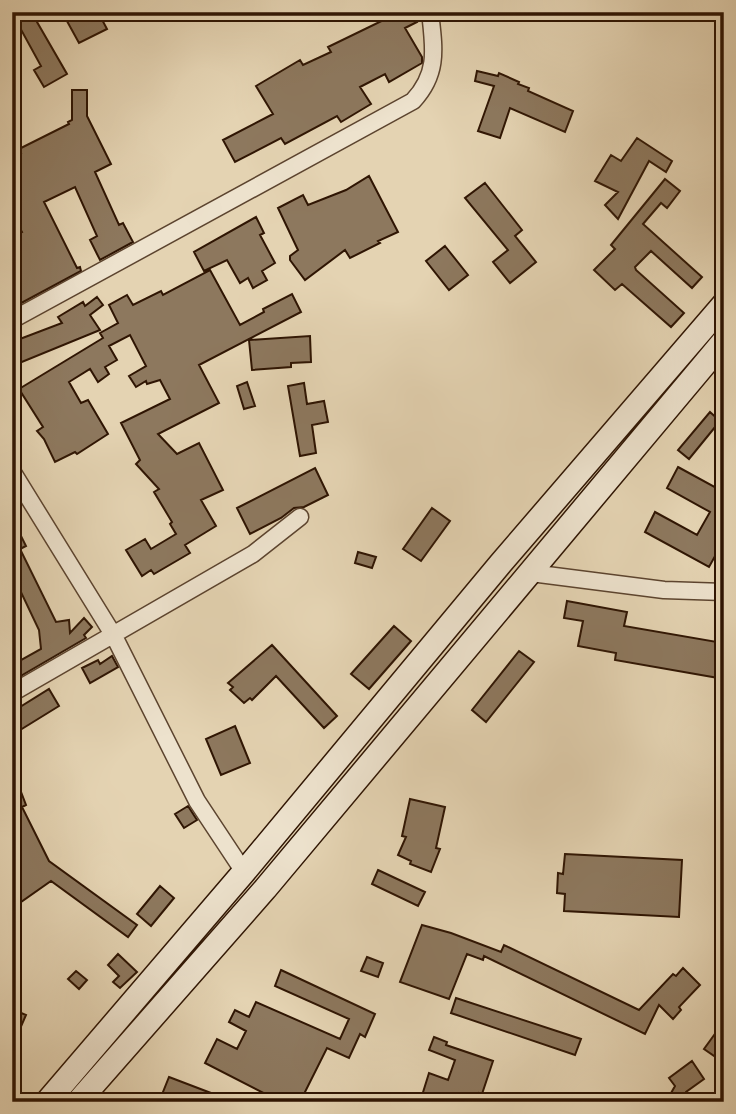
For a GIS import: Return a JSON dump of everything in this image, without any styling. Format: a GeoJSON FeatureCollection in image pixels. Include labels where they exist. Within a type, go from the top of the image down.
{"type":"FeatureCollection","features":[{"type":"Feature","properties":{"kind":"street"},"geometry":{"type":"LineString","coordinates":[[12,320],[413,102],[426,87],[433,67],[430,12]]}},
{"type":"Feature","properties":{"kind":"street"},"geometry":{"type":"LineString","coordinates":[[47,1102],[244,872],[501,563],[724,304]]}},
{"type":"Feature","properties":{"kind":"street"},"geometry":{"type":"LineString","coordinates":[[78,1102],[92,1092],[265,889],[724,341]]}},
{"type":"Feature","properties":{"kind":"street"},"geometry":{"type":"LineString","coordinates":[[12,471],[114,636],[198,801],[244,872]]}},
{"type":"Feature","properties":{"kind":"street"},"geometry":{"type":"LineString","coordinates":[[12,694],[253,554],[300,517]]}},
{"type":"Feature","properties":{"kind":"street"},"geometry":{"type":"LineString","coordinates":[[531,573],[664,590],[724,592]]}},
{"type":"Feature","properties":{"kind":"building"},"geometry":{"type":"Polygon","coordinates":[[[12,12],[38,12],[33,15],[67,74],[44,87],[34,70],[41,66],[18,24],[12,27],[12,12]]]}},
{"type":"Feature","properties":{"kind":"building"},"geometry":{"type":"Polygon","coordinates":[[[62,12],[98,12],[107,29],[79,43],[62,12]]]}},
{"type":"Feature","properties":{"kind":"building"},"geometry":{"type":"Polygon","coordinates":[[[400,12],[412,12],[417,22],[405,28],[422,57],[422,63],[389,82],[385,74],[360,87],[371,104],[341,122],[337,116],[285,144],[281,138],[235,162],[223,140],[273,114],[256,86],[300,60],[303,65],[331,52],[328,47],[400,12]]]}},
{"type":"Feature","properties":{"kind":"building"},"geometry":{"type":"Polygon","coordinates":[[[477,71],[498,76],[499,73],[529,88],[528,91],[573,111],[565,132],[510,108],[500,138],[478,131],[494,86],[475,81],[477,71]]]}},
{"type":"Feature","properties":{"kind":"building"},"geometry":{"type":"Polygon","coordinates":[[[72,90],[87,90],[87,116],[111,164],[95,172],[119,225],[123,223],[133,242],[100,260],[90,240],[97,236],[75,187],[44,202],[77,268],[80,267],[81,271],[12,308],[12,237],[22,232],[12,214],[12,158],[21,153],[19,149],[69,124],[72,120],[72,90]]]}},
{"type":"Feature","properties":{"kind":"building"},"geometry":{"type":"Polygon","coordinates":[[[637,138],[672,161],[666,172],[649,161],[618,219],[605,205],[618,192],[595,181],[611,155],[621,161],[637,138]]]}},
{"type":"Feature","properties":{"kind":"building"},"geometry":{"type":"Polygon","coordinates":[[[369,176],[398,232],[350,258],[345,250],[305,280],[290,260],[290,256],[298,250],[278,208],[303,195],[308,205],[346,190],[369,176]]]}},
{"type":"Feature","properties":{"kind":"building"},"geometry":{"type":"Polygon","coordinates":[[[665,179],[680,191],[667,208],[661,203],[643,224],[702,277],[692,288],[651,251],[635,267],[684,313],[671,327],[622,284],[615,290],[594,270],[615,249],[611,245],[665,179]]]}},
{"type":"Feature","properties":{"kind":"building"},"geometry":{"type":"Polygon","coordinates":[[[485,183],[522,230],[515,236],[536,262],[510,283],[493,262],[508,250],[465,198],[485,183]]]}},
{"type":"Feature","properties":{"kind":"building"},"geometry":{"type":"Polygon","coordinates":[[[256,217],[264,233],[260,235],[275,263],[262,271],[267,280],[253,288],[248,278],[240,283],[227,260],[204,271],[194,252],[256,217]]]}},
{"type":"Feature","properties":{"kind":"building"},"geometry":{"type":"Polygon","coordinates":[[[445,246],[468,275],[449,290],[426,261],[445,246]]]}},
{"type":"Feature","properties":{"kind":"building"},"geometry":{"type":"Polygon","coordinates":[[[210,270],[240,325],[292,294],[301,312],[199,365],[219,403],[158,434],[177,454],[199,443],[223,490],[201,500],[216,526],[185,545],[190,553],[154,574],[151,570],[142,576],[126,550],[145,539],[151,549],[176,534],[154,492],[159,489],[136,464],[140,460],[121,423],[170,399],[160,380],[147,384],[146,381],[136,387],[129,376],[146,366],[130,335],[109,346],[117,360],[105,367],[109,374],[98,382],[90,369],[69,382],[81,403],[88,400],[108,434],[77,454],[75,452],[55,462],[37,431],[43,427],[19,389],[103,338],[100,333],[118,323],[109,305],[127,295],[133,305],[161,291],[163,295],[210,270]]]}},
{"type":"Feature","properties":{"kind":"building"},"geometry":{"type":"Polygon","coordinates":[[[97,297],[103,305],[90,315],[100,330],[12,366],[12,342],[62,323],[58,317],[83,302],[85,306],[97,297]]]}},
{"type":"Feature","properties":{"kind":"building"},"geometry":{"type":"Polygon","coordinates":[[[310,336],[311,362],[291,363],[291,367],[252,370],[249,340],[310,336]]]}},
{"type":"Feature","properties":{"kind":"building"},"geometry":{"type":"Polygon","coordinates":[[[247,382],[255,406],[244,409],[237,386],[247,382]]]}},
{"type":"Feature","properties":{"kind":"building"},"geometry":{"type":"Polygon","coordinates":[[[304,383],[307,404],[324,401],[328,422],[312,425],[316,453],[300,456],[288,386],[304,383]]]}},
{"type":"Feature","properties":{"kind":"building"},"geometry":{"type":"Polygon","coordinates":[[[710,412],[720,421],[689,459],[678,450],[710,412]]]}},
{"type":"Feature","properties":{"kind":"building"},"geometry":{"type":"Polygon","coordinates":[[[678,467],[724,492],[724,540],[709,567],[645,532],[655,512],[697,535],[710,512],[667,488],[678,467]]]}},
{"type":"Feature","properties":{"kind":"building"},"geometry":{"type":"Polygon","coordinates":[[[315,468],[328,495],[304,507],[294,508],[250,534],[237,508],[315,468]]]}},
{"type":"Feature","properties":{"kind":"building"},"geometry":{"type":"Polygon","coordinates":[[[432,508],[450,521],[421,561],[403,549],[432,508]]]}},
{"type":"Feature","properties":{"kind":"building"},"geometry":{"type":"Polygon","coordinates":[[[12,518],[26,546],[20,549],[56,622],[69,620],[70,633],[84,618],[92,627],[84,635],[86,638],[12,681],[12,665],[41,649],[39,630],[20,590],[12,594],[12,518]]]}},
{"type":"Feature","properties":{"kind":"building"},"geometry":{"type":"Polygon","coordinates":[[[358,552],[376,557],[372,568],[355,563],[358,552]]]}},
{"type":"Feature","properties":{"kind":"building"},"geometry":{"type":"Polygon","coordinates":[[[567,601],[627,612],[624,626],[723,643],[724,679],[615,660],[616,653],[578,646],[583,621],[564,618],[567,601]]]}},
{"type":"Feature","properties":{"kind":"building"},"geometry":{"type":"Polygon","coordinates":[[[394,626],[411,641],[369,689],[351,674],[394,626]]]}},
{"type":"Feature","properties":{"kind":"building"},"geometry":{"type":"Polygon","coordinates":[[[272,645],[337,716],[324,728],[276,676],[252,700],[250,698],[244,703],[230,690],[233,687],[228,683],[272,645]]]}},
{"type":"Feature","properties":{"kind":"building"},"geometry":{"type":"Polygon","coordinates":[[[519,651],[534,662],[486,722],[472,710],[519,651]]]}},
{"type":"Feature","properties":{"kind":"building"},"geometry":{"type":"Polygon","coordinates":[[[112,656],[118,667],[90,683],[82,668],[98,660],[100,664],[112,656]]]}},
{"type":"Feature","properties":{"kind":"building"},"geometry":{"type":"Polygon","coordinates":[[[49,689],[59,706],[12,735],[12,712],[49,689]]]}},
{"type":"Feature","properties":{"kind":"building"},"geometry":{"type":"Polygon","coordinates":[[[235,726],[250,763],[221,775],[206,739],[235,726]]]}},
{"type":"Feature","properties":{"kind":"building"},"geometry":{"type":"Polygon","coordinates":[[[13,771],[26,805],[22,807],[49,861],[137,925],[128,937],[51,881],[21,902],[12,886],[12,818],[16,817],[12,810],[13,771]]]}},
{"type":"Feature","properties":{"kind":"building"},"geometry":{"type":"Polygon","coordinates":[[[410,799],[445,807],[436,848],[440,849],[431,872],[410,864],[411,861],[398,855],[406,837],[402,836],[410,799]]]}},
{"type":"Feature","properties":{"kind":"building"},"geometry":{"type":"Polygon","coordinates":[[[188,806],[197,820],[184,828],[175,814],[188,806]]]}},
{"type":"Feature","properties":{"kind":"building"},"geometry":{"type":"Polygon","coordinates":[[[565,854],[682,860],[679,917],[564,911],[565,894],[557,893],[558,873],[563,874],[565,854]]]}},
{"type":"Feature","properties":{"kind":"building"},"geometry":{"type":"Polygon","coordinates":[[[378,870],[425,892],[418,906],[372,884],[378,870]]]}},
{"type":"Feature","properties":{"kind":"building"},"geometry":{"type":"Polygon","coordinates":[[[160,886],[174,898],[151,926],[137,914],[160,886]]]}},
{"type":"Feature","properties":{"kind":"building"},"geometry":{"type":"Polygon","coordinates":[[[422,925],[501,952],[504,945],[639,1010],[673,974],[676,976],[683,968],[700,985],[679,1007],[681,1010],[673,1019],[659,1005],[645,1034],[484,956],[483,960],[467,954],[449,999],[400,982],[422,925]]]}},
{"type":"Feature","properties":{"kind":"building"},"geometry":{"type":"Polygon","coordinates":[[[118,954],[137,972],[120,988],[113,982],[119,976],[108,965],[118,954]]]}},
{"type":"Feature","properties":{"kind":"building"},"geometry":{"type":"Polygon","coordinates":[[[367,957],[383,963],[378,977],[361,971],[367,957]]]}},
{"type":"Feature","properties":{"kind":"building"},"geometry":{"type":"Polygon","coordinates":[[[281,970],[375,1014],[365,1037],[360,1034],[349,1058],[327,1048],[300,1102],[281,1102],[205,1063],[217,1039],[237,1049],[246,1031],[229,1022],[235,1010],[249,1017],[256,1002],[340,1039],[349,1019],[275,986],[281,970]]]}},
{"type":"Feature","properties":{"kind":"building"},"geometry":{"type":"Polygon","coordinates":[[[76,971],[87,980],[79,989],[68,979],[76,971]]]}},
{"type":"Feature","properties":{"kind":"building"},"geometry":{"type":"Polygon","coordinates":[[[456,998],[581,1039],[575,1055],[451,1013],[456,998]]]}},
{"type":"Feature","properties":{"kind":"building"},"geometry":{"type":"Polygon","coordinates":[[[12,1009],[26,1015],[12,1047],[12,1009]]]}},
{"type":"Feature","properties":{"kind":"building"},"geometry":{"type":"Polygon","coordinates":[[[717,1031],[724,1035],[724,1054],[720,1060],[704,1049],[717,1031]]]}},
{"type":"Feature","properties":{"kind":"building"},"geometry":{"type":"Polygon","coordinates":[[[434,1037],[447,1042],[446,1045],[493,1061],[482,1094],[479,1093],[476,1102],[420,1102],[429,1073],[448,1080],[455,1060],[429,1050],[434,1037]]]}},
{"type":"Feature","properties":{"kind":"building"},"geometry":{"type":"Polygon","coordinates":[[[692,1061],[704,1079],[686,1092],[680,1102],[666,1102],[675,1086],[669,1078],[692,1061]]]}},
{"type":"Feature","properties":{"kind":"building"},"geometry":{"type":"Polygon","coordinates":[[[169,1077],[232,1101],[232,1102],[159,1102],[169,1077]]]}}]}
